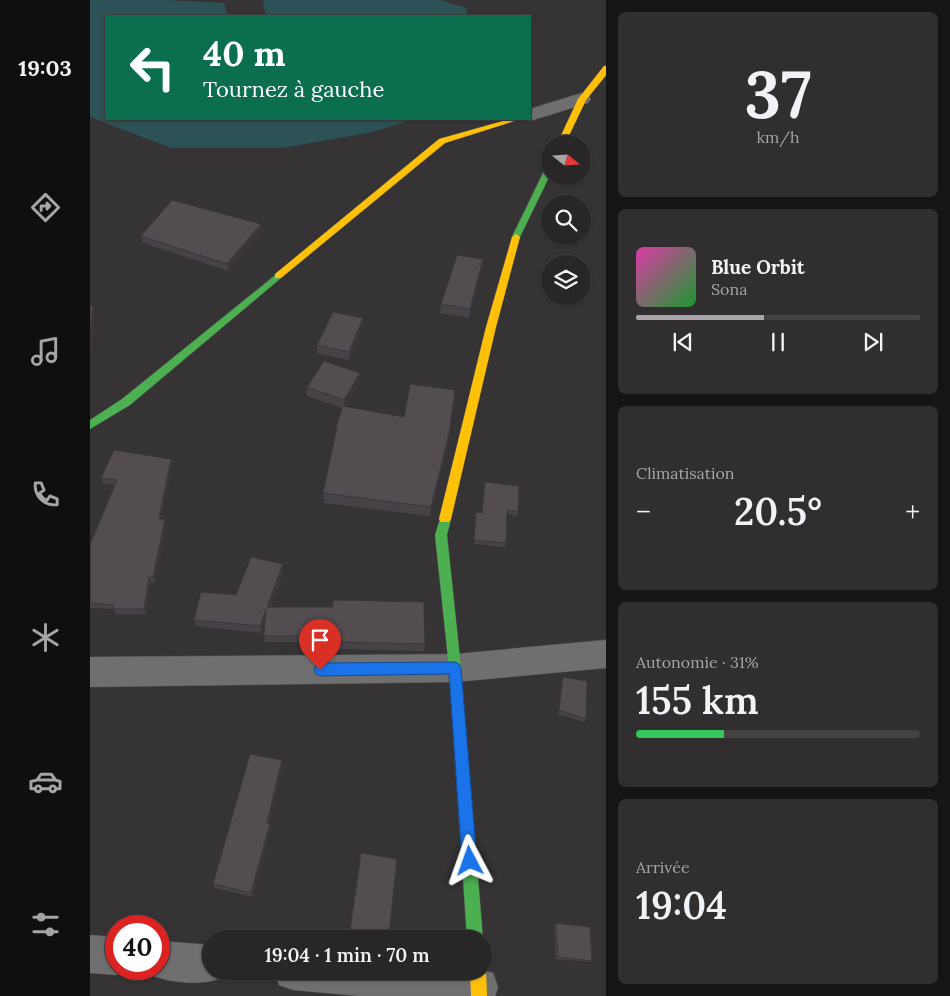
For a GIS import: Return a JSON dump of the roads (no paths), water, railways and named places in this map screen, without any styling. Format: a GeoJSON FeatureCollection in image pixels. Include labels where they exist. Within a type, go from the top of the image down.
{"type":"FeatureCollection","features":[{"type":"Feature","properties":{"kind":"street"},"geometry":{"type":"LineString","coordinates":[[565,135],[582,99],[606,68]]}},
{"type":"Feature","properties":{"kind":"street"},"geometry":{"type":"LineString","coordinates":[[531,115],[582,99]]}},
{"type":"Feature","properties":{"kind":"street"},"geometry":{"type":"LineString","coordinates":[[90,425],[126,402],[442,141],[514,120]]}},
{"type":"Feature","properties":{"kind":"street"},"geometry":{"type":"LineString","coordinates":[[474,930],[455,668],[441,535],[491,327],[514,247],[542,185]]}},
{"type":"Feature","properties":{"kind":"street"},"geometry":{"type":"LineString","coordinates":[[90,672],[455,668],[606,654]]}},
{"type":"Feature","properties":{"kind":"street"},"geometry":{"type":"LineString","coordinates":[[90,954],[105,955]]}},
{"type":"Feature","properties":{"kind":"street"},"geometry":{"type":"LineString","coordinates":[[170,961],[202,963]]}},
{"type":"Feature","properties":{"kind":"street"},"geometry":{"type":"LineString","coordinates":[[413,980],[479,985]]}},
{"type":"Feature","properties":{"kind":"water"},"geometry":{"type":"Polygon","coordinates":[[[90,0],[165,0],[224,3],[228,15],[105,15],[105,120],[413,120],[368,133],[282,148],[171,148],[90,117],[90,0]]]}},
{"type":"Feature","properties":{"kind":"water"},"geometry":{"type":"Polygon","coordinates":[[[263,0],[440,0],[467,8],[466,15],[267,15],[263,0]]]}}]}
